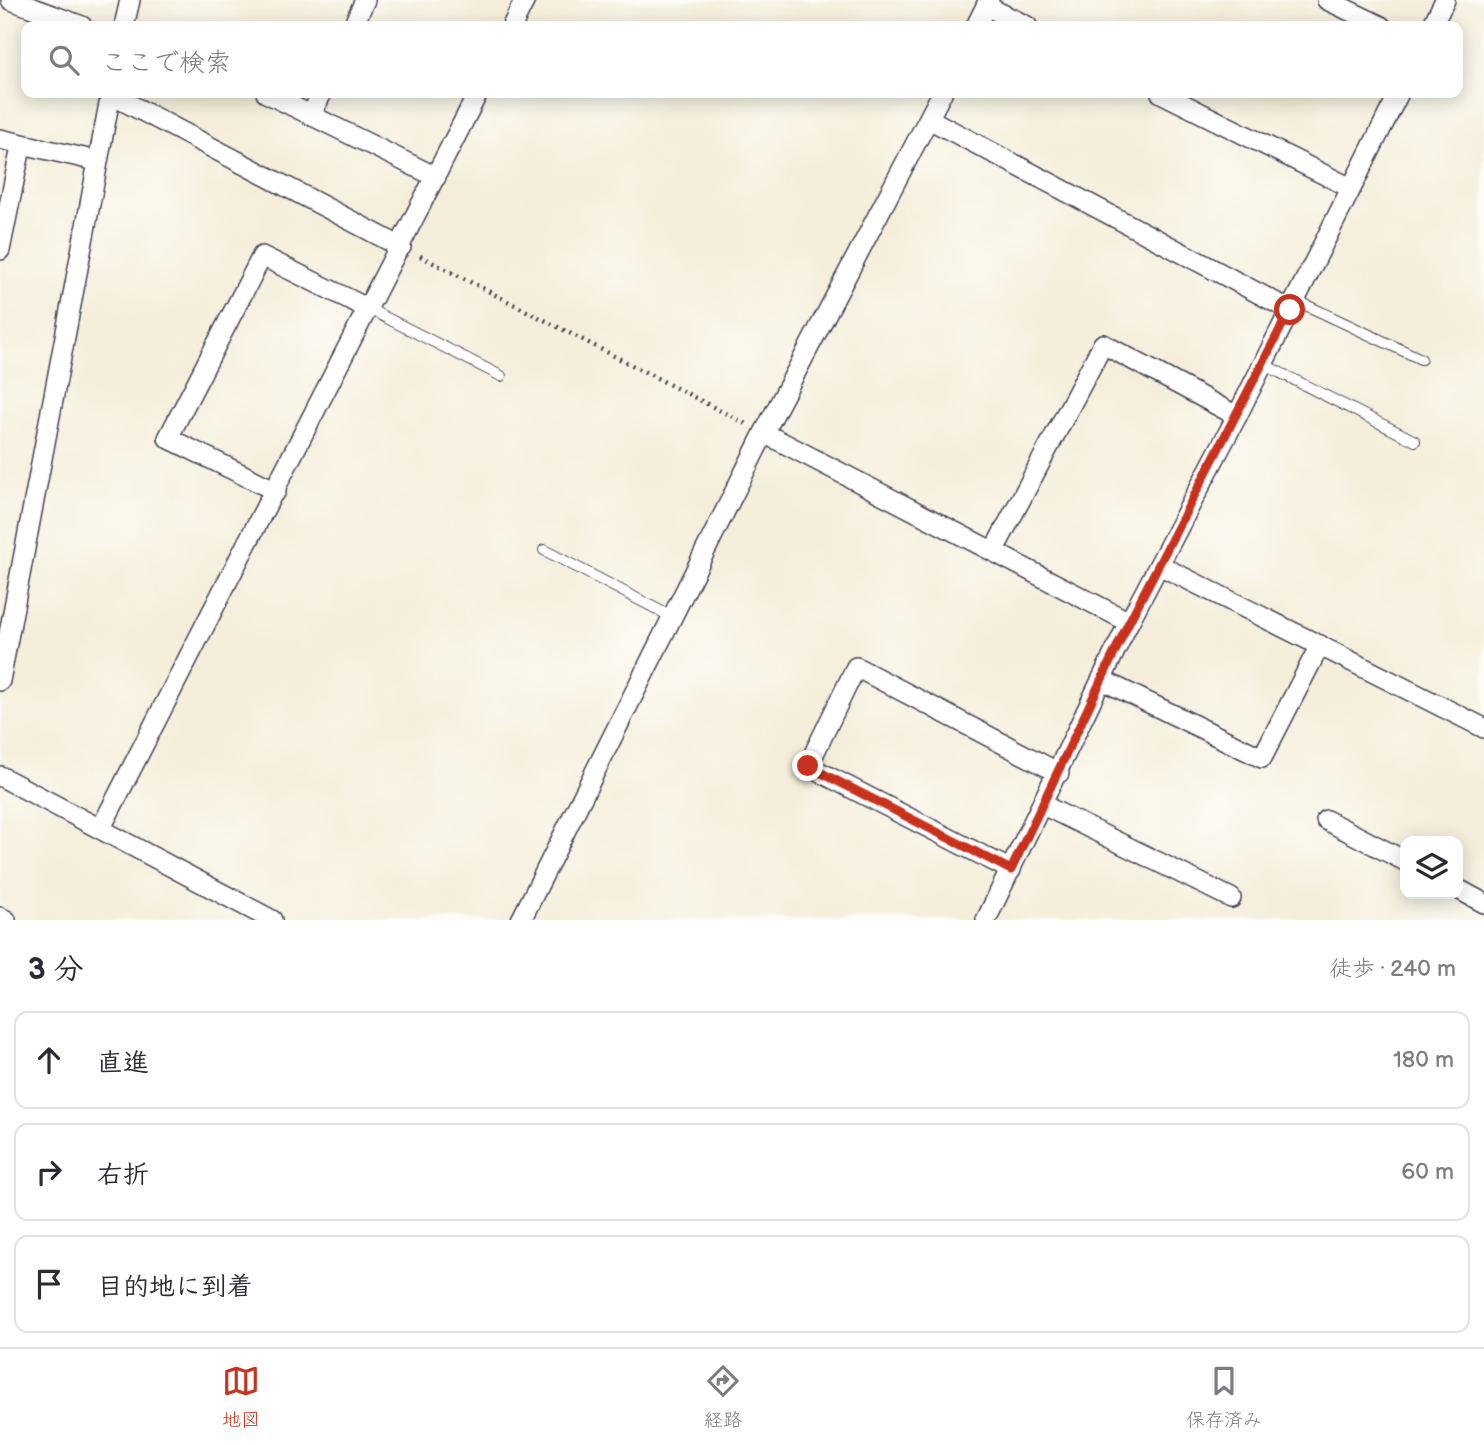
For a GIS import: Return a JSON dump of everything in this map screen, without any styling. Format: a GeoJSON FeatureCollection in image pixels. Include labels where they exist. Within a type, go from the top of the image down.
{"type":"FeatureCollection","features":[{"type":"Feature","properties":{"kind":"street"},"geometry":{"type":"LineString","coordinates":[[11,0],[37,5],[71,21]]}},
{"type":"Feature","properties":{"kind":"street"},"geometry":{"type":"LineString","coordinates":[[127,21],[130,0]]}},
{"type":"Feature","properties":{"kind":"street"},"geometry":{"type":"LineString","coordinates":[[355,21],[365,0]]}},
{"type":"Feature","properties":{"kind":"street"},"geometry":{"type":"LineString","coordinates":[[514,21],[525,0]]}},
{"type":"Feature","properties":{"kind":"street"},"geometry":{"type":"LineString","coordinates":[[1327,0],[1371,21]]}},
{"type":"Feature","properties":{"kind":"street"},"geometry":{"type":"LineString","coordinates":[[1434,21],[1445,0]]}},
{"type":"Feature","properties":{"kind":"street"},"geometry":{"type":"LineString","coordinates":[[979,21],[988,3],[1019,21]]}},
{"type":"Feature","properties":{"kind":"street"},"geometry":{"type":"LineString","coordinates":[[0,676],[109,98]]}},
{"type":"Feature","properties":{"kind":"street"},"geometry":{"type":"LineString","coordinates":[[118,98],[401,247]]}},
{"type":"Feature","properties":{"kind":"street"},"geometry":{"type":"LineString","coordinates":[[276,98],[436,177]]}},
{"type":"Feature","properties":{"kind":"street"},"geometry":{"type":"LineString","coordinates":[[311,115],[320,98]]}},
{"type":"Feature","properties":{"kind":"street"},"geometry":{"type":"LineString","coordinates":[[101,828],[476,98]]}},
{"type":"Feature","properties":{"kind":"street"},"geometry":{"type":"LineString","coordinates":[[521,920],[764,433],[940,98]]}},
{"type":"Feature","properties":{"kind":"street"},"geometry":{"type":"LineString","coordinates":[[1171,98],[1351,188]]}},
{"type":"Feature","properties":{"kind":"street"},"geometry":{"type":"LineString","coordinates":[[986,920],[1059,773],[1129,622],[1237,416],[1396,98]]}},
{"type":"Feature","properties":{"kind":"street"},"geometry":{"type":"LineString","coordinates":[[929,119],[1293,304]]}},
{"type":"Feature","properties":{"kind":"street"},"geometry":{"type":"LineString","coordinates":[[0,139],[21,146],[97,161]]}},
{"type":"Feature","properties":{"kind":"street"},"geometry":{"type":"LineString","coordinates":[[0,250],[21,146]]}},
{"type":"Feature","properties":{"kind":"street"},"geometry":{"type":"LineString","coordinates":[[276,491],[168,438],[262,256],[369,309]]}},
{"type":"Feature","properties":{"kind":"street"},"geometry":{"type":"LineString","coordinates":[[994,550],[1103,344],[1237,416]]}},
{"type":"Feature","properties":{"kind":"street"},"geometry":{"type":"LineString","coordinates":[[764,433],[1129,622]]}},
{"type":"Feature","properties":{"kind":"street"},"geometry":{"type":"LineString","coordinates":[[1159,565],[1484,728]]}},
{"type":"Feature","properties":{"kind":"street"},"geometry":{"type":"LineString","coordinates":[[1102,680],[1262,758],[1320,645]]}},
{"type":"Feature","properties":{"kind":"street"},"geometry":{"type":"LineString","coordinates":[[1011,870],[808,766],[856,667],[1059,773]]}},
{"type":"Feature","properties":{"kind":"street"},"geometry":{"type":"LineString","coordinates":[[0,776],[272,920]]}},
{"type":"Feature","properties":{"kind":"street"},"geometry":{"type":"LineString","coordinates":[[1043,805],[1231,898]]}},
{"type":"Feature","properties":{"kind":"street"},"geometry":{"type":"LineString","coordinates":[[1326,820],[1400,859]]}},
{"type":"Feature","properties":{"kind":"street"},"geometry":{"type":"LineString","coordinates":[[1463,892],[1484,903]]}},
{"type":"Feature","properties":{"kind":"street"},"geometry":{"type":"LineString","coordinates":[[0,917],[6,920]]}},
{"type":"Feature","properties":{"kind":"lane"},"geometry":{"type":"LineString","coordinates":[[1293,304],[1421,359]]}},
{"type":"Feature","properties":{"kind":"lane"},"geometry":{"type":"LineString","coordinates":[[369,309],[501,376]]}},
{"type":"Feature","properties":{"kind":"lane"},"geometry":{"type":"LineString","coordinates":[[1263,364],[1415,441]]}},
{"type":"Feature","properties":{"kind":"lane"},"geometry":{"type":"LineString","coordinates":[[544,550],[672,617]]}},
{"type":"Feature","properties":{"kind":"path"},"geometry":{"type":"LineString","coordinates":[[401,247],[764,433]]}},
{"type":"Feature","properties":{"kind":"route"},"geometry":{"type":"LineString","coordinates":[[808,766],[1011,870],[1129,622],[1290,310]]}}]}
